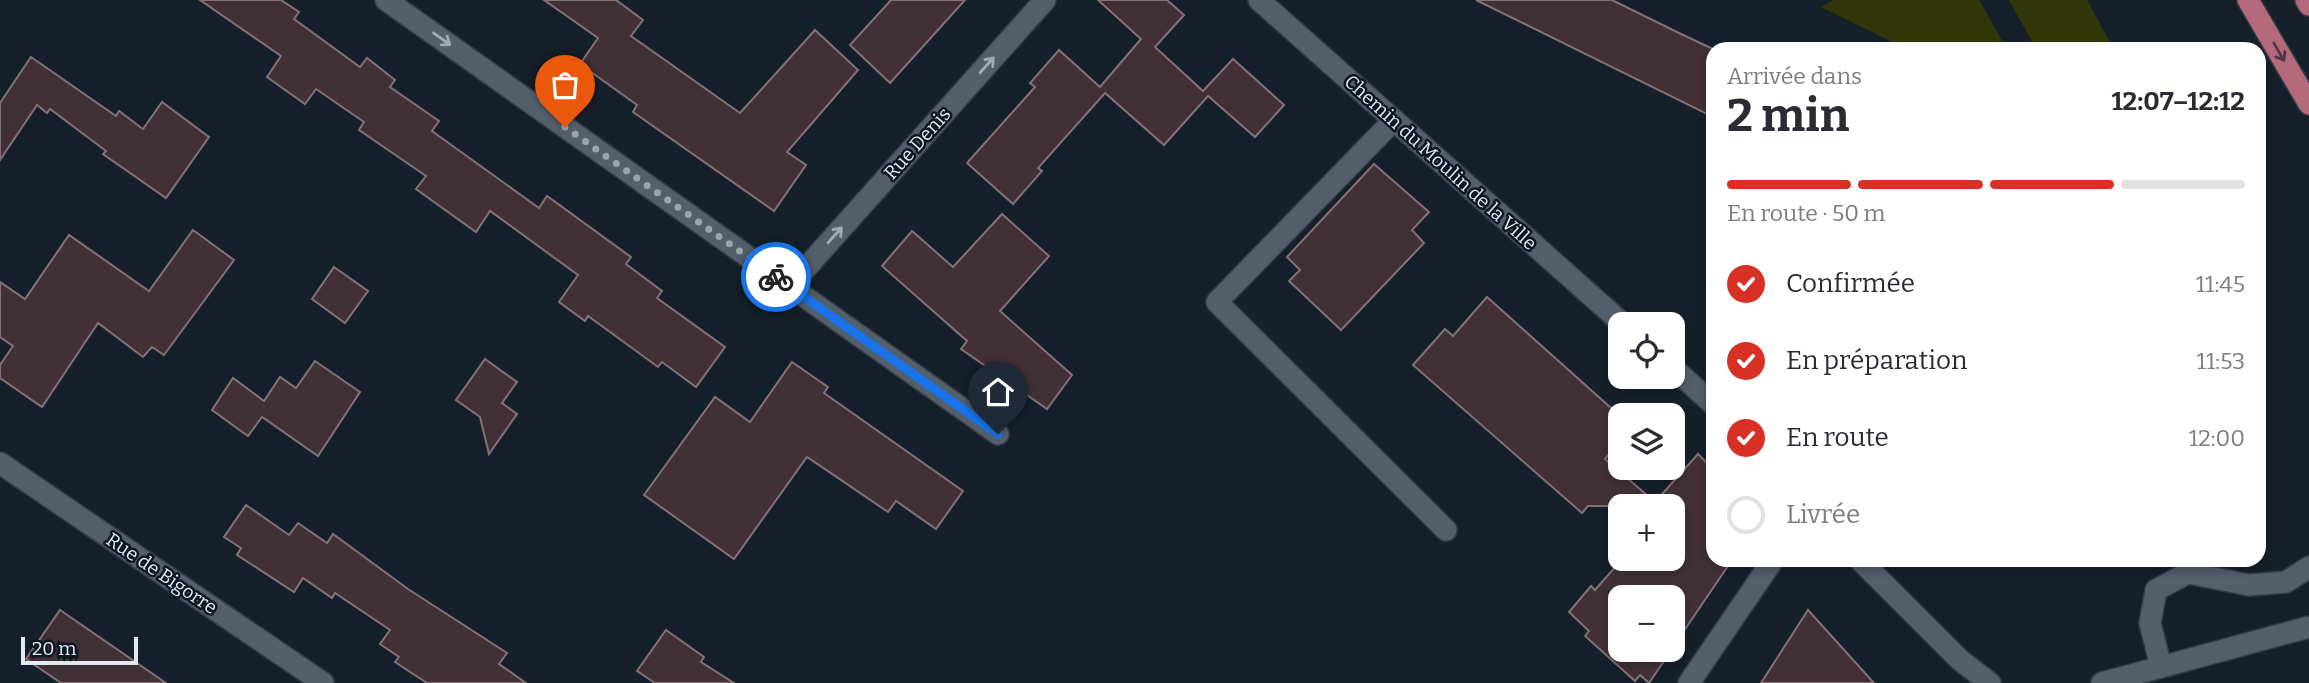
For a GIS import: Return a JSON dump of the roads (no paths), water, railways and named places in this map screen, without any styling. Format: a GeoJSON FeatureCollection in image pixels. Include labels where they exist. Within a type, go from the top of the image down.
{"type":"FeatureCollection","features":[{"type":"Feature","properties":{"kind":"main road"},"geometry":{"type":"LineString","coordinates":[[2248,0],[2309,104]]}},
{"type":"Feature","properties":{"kind":"main road"},"geometry":{"type":"LineString","coordinates":[[2306,0],[2309,5]]}},
{"type":"Feature","properties":{"kind":"street"},"geometry":{"type":"LineString","coordinates":[[386,0],[998,434]]}},
{"type":"Feature","properties":{"kind":"street","name":"Rue Denis"},"geometry":{"type":"LineString","coordinates":[[790,286],[1045,0]]}},
{"type":"Feature","properties":{"kind":"street","name":"Chemin du Moulin de la Ville"},"geometry":{"type":"LineString","coordinates":[[1259,0],[1610,312]]}},
{"type":"Feature","properties":{"kind":"street"},"geometry":{"type":"LineString","coordinates":[[1394,120],[1217,302],[1446,530]]}},
{"type":"Feature","properties":{"kind":"street"},"geometry":{"type":"LineString","coordinates":[[1685,379],[1706,398]]}},
{"type":"Feature","properties":{"kind":"street","name":"Rue de Bigorre"},"geometry":{"type":"LineString","coordinates":[[0,463],[323,683]]}},
{"type":"Feature","properties":{"kind":"street"},"geometry":{"type":"LineString","coordinates":[[1689,683],[1768,567]]}},
{"type":"Feature","properties":{"kind":"street"},"geometry":{"type":"LineString","coordinates":[[1867,567],[1961,660],[1990,683]]}},
{"type":"Feature","properties":{"kind":"street"},"geometry":{"type":"LineString","coordinates":[[2161,667],[2150,623],[2156,590],[2189,573],[2249,585],[2286,582],[2309,567]]}},
{"type":"Feature","properties":{"kind":"street"},"geometry":{"type":"LineString","coordinates":[[2102,683],[2309,627]]}}]}
